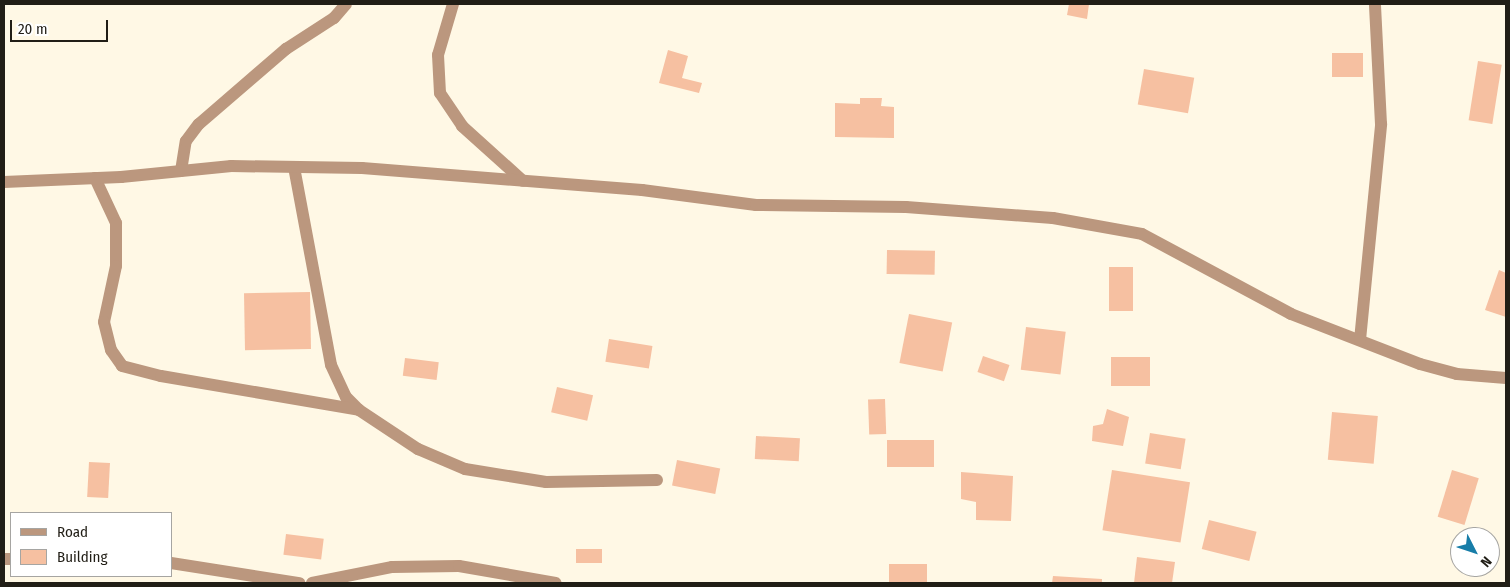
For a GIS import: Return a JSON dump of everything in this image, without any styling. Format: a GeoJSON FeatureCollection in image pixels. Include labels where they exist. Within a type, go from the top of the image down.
{"type":"FeatureCollection","features":[{"type":"Feature","properties":{"kind":"street"},"geometry":{"type":"LineString","coordinates":[[181,171],[186,141],[199,124],[286,49],[334,18],[346,4]]}},
{"type":"Feature","properties":{"kind":"street"},"geometry":{"type":"LineString","coordinates":[[453,4],[438,56],[437,76],[440,93],[462,126],[523,181]]}},
{"type":"Feature","properties":{"kind":"street"},"geometry":{"type":"LineString","coordinates":[[1360,340],[1381,124],[1375,4]]}},
{"type":"Feature","properties":{"kind":"street"},"geometry":{"type":"LineString","coordinates":[[4,182],[95,178],[231,166],[362,168],[642,190],[756,205],[983,211],[1111,228],[1142,234],[1291,314],[1420,364],[1457,374],[1506,378]]}},
{"type":"Feature","properties":{"kind":"street"},"geometry":{"type":"LineString","coordinates":[[294,167],[331,365],[346,397],[359,410],[418,450],[465,469],[546,482],[657,480]]}},
{"type":"Feature","properties":{"kind":"street"},"geometry":{"type":"LineString","coordinates":[[95,178],[116,223],[116,266],[104,322],[111,350],[122,366],[161,376],[359,410]]}},
{"type":"Feature","properties":{"kind":"street"},"geometry":{"type":"LineString","coordinates":[[172,563],[299,583]]}},
{"type":"Feature","properties":{"kind":"street"},"geometry":{"type":"LineString","coordinates":[[312,583],[392,567],[459,566],[556,583]]}},
{"type":"Feature","properties":{"kind":"building"},"geometry":{"type":"Polygon","coordinates":[[[1069,4],[1089,4],[1087,19],[1067,15],[1069,4]]]}},
{"type":"Feature","properties":{"kind":"building"},"geometry":{"type":"Polygon","coordinates":[[[668,50],[688,56],[682,78],[702,83],[699,93],[659,83],[668,50]]]}},
{"type":"Feature","properties":{"kind":"building"},"geometry":{"type":"Polygon","coordinates":[[[1332,53],[1363,53],[1363,77],[1332,77],[1332,53]]]}},
{"type":"Feature","properties":{"kind":"building"},"geometry":{"type":"Polygon","coordinates":[[[1478,61],[1502,65],[1492,124],[1469,120],[1478,61]]]}},
{"type":"Feature","properties":{"kind":"building"},"geometry":{"type":"Polygon","coordinates":[[[1144,69],[1194,78],[1188,113],[1138,104],[1144,69]]]}},
{"type":"Feature","properties":{"kind":"building"},"geometry":{"type":"Polygon","coordinates":[[[860,98],[882,98],[881,106],[894,107],[894,138],[835,137],[835,103],[860,104],[860,98]]]}},
{"type":"Feature","properties":{"kind":"building"},"geometry":{"type":"Polygon","coordinates":[[[887,250],[935,251],[935,275],[887,274],[887,250]]]}},
{"type":"Feature","properties":{"kind":"building"},"geometry":{"type":"Polygon","coordinates":[[[1109,267],[1133,267],[1133,311],[1109,311],[1109,267]]]}},
{"type":"Feature","properties":{"kind":"building"},"geometry":{"type":"Polygon","coordinates":[[[1499,270],[1506,273],[1506,317],[1485,310],[1499,270]]]}},
{"type":"Feature","properties":{"kind":"building"},"geometry":{"type":"Polygon","coordinates":[[[310,292],[311,349],[245,350],[244,293],[310,292]]]}},
{"type":"Feature","properties":{"kind":"building"},"geometry":{"type":"Polygon","coordinates":[[[909,314],[952,322],[943,371],[899,363],[909,314]]]}},
{"type":"Feature","properties":{"kind":"building"},"geometry":{"type":"Polygon","coordinates":[[[1026,327],[1066,332],[1060,375],[1021,370],[1026,327]]]}},
{"type":"Feature","properties":{"kind":"building"},"geometry":{"type":"Polygon","coordinates":[[[609,339],[652,346],[649,369],[605,362],[609,339]]]}},
{"type":"Feature","properties":{"kind":"building"},"geometry":{"type":"Polygon","coordinates":[[[983,356],[1009,365],[1004,381],[977,372],[983,356]]]}},
{"type":"Feature","properties":{"kind":"building"},"geometry":{"type":"Polygon","coordinates":[[[1111,357],[1150,357],[1150,386],[1111,386],[1111,357]]]}},
{"type":"Feature","properties":{"kind":"building"},"geometry":{"type":"Polygon","coordinates":[[[405,358],[439,362],[437,380],[403,376],[405,358]]]}},
{"type":"Feature","properties":{"kind":"building"},"geometry":{"type":"Polygon","coordinates":[[[557,387],[593,395],[587,421],[551,412],[557,387]]]}},
{"type":"Feature","properties":{"kind":"building"},"geometry":{"type":"Polygon","coordinates":[[[885,399],[886,434],[869,435],[868,400],[885,399]]]}},
{"type":"Feature","properties":{"kind":"building"},"geometry":{"type":"Polygon","coordinates":[[[1107,409],[1129,417],[1123,446],[1092,441],[1093,426],[1103,424],[1107,409]]]}},
{"type":"Feature","properties":{"kind":"building"},"geometry":{"type":"Polygon","coordinates":[[[1332,412],[1378,416],[1374,464],[1328,460],[1332,412]]]}},
{"type":"Feature","properties":{"kind":"building"},"geometry":{"type":"Polygon","coordinates":[[[1150,433],[1186,439],[1181,469],[1145,464],[1150,433]]]}},
{"type":"Feature","properties":{"kind":"building"},"geometry":{"type":"Polygon","coordinates":[[[756,436],[800,438],[799,461],[755,459],[756,436]]]}},
{"type":"Feature","properties":{"kind":"building"},"geometry":{"type":"Polygon","coordinates":[[[887,440],[934,440],[934,467],[887,467],[887,440]]]}},
{"type":"Feature","properties":{"kind":"building"},"geometry":{"type":"Polygon","coordinates":[[[677,460],[720,468],[715,494],[672,486],[677,460]]]}},
{"type":"Feature","properties":{"kind":"building"},"geometry":{"type":"Polygon","coordinates":[[[89,462],[110,463],[108,498],[87,497],[89,462]]]}},
{"type":"Feature","properties":{"kind":"building"},"geometry":{"type":"Polygon","coordinates":[[[1112,470],[1190,482],[1180,543],[1102,530],[1112,470]]]}},
{"type":"Feature","properties":{"kind":"building"},"geometry":{"type":"Polygon","coordinates":[[[1452,470],[1479,478],[1464,525],[1438,517],[1452,470]]]}},
{"type":"Feature","properties":{"kind":"building"},"geometry":{"type":"Polygon","coordinates":[[[961,472],[1013,476],[1011,521],[976,520],[976,502],[961,499],[961,472]]]}},
{"type":"Feature","properties":{"kind":"building"},"geometry":{"type":"Polygon","coordinates":[[[1209,520],[1257,532],[1249,561],[1202,549],[1209,520]]]}},
{"type":"Feature","properties":{"kind":"building"},"geometry":{"type":"Polygon","coordinates":[[[286,534],[324,539],[321,559],[283,555],[286,534]]]}},
{"type":"Feature","properties":{"kind":"building"},"geometry":{"type":"Polygon","coordinates":[[[576,549],[602,549],[602,563],[576,563],[576,549]]]}},
{"type":"Feature","properties":{"kind":"building"},"geometry":{"type":"Polygon","coordinates":[[[1137,557],[1175,562],[1172,583],[1134,583],[1137,557]]]}},
{"type":"Feature","properties":{"kind":"building"},"geometry":{"type":"Polygon","coordinates":[[[889,564],[927,564],[927,583],[889,583],[889,564]]]}},
{"type":"Feature","properties":{"kind":"building"},"geometry":{"type":"Polygon","coordinates":[[[1053,576],[1102,579],[1102,583],[1052,583],[1053,576]]]}}]}
